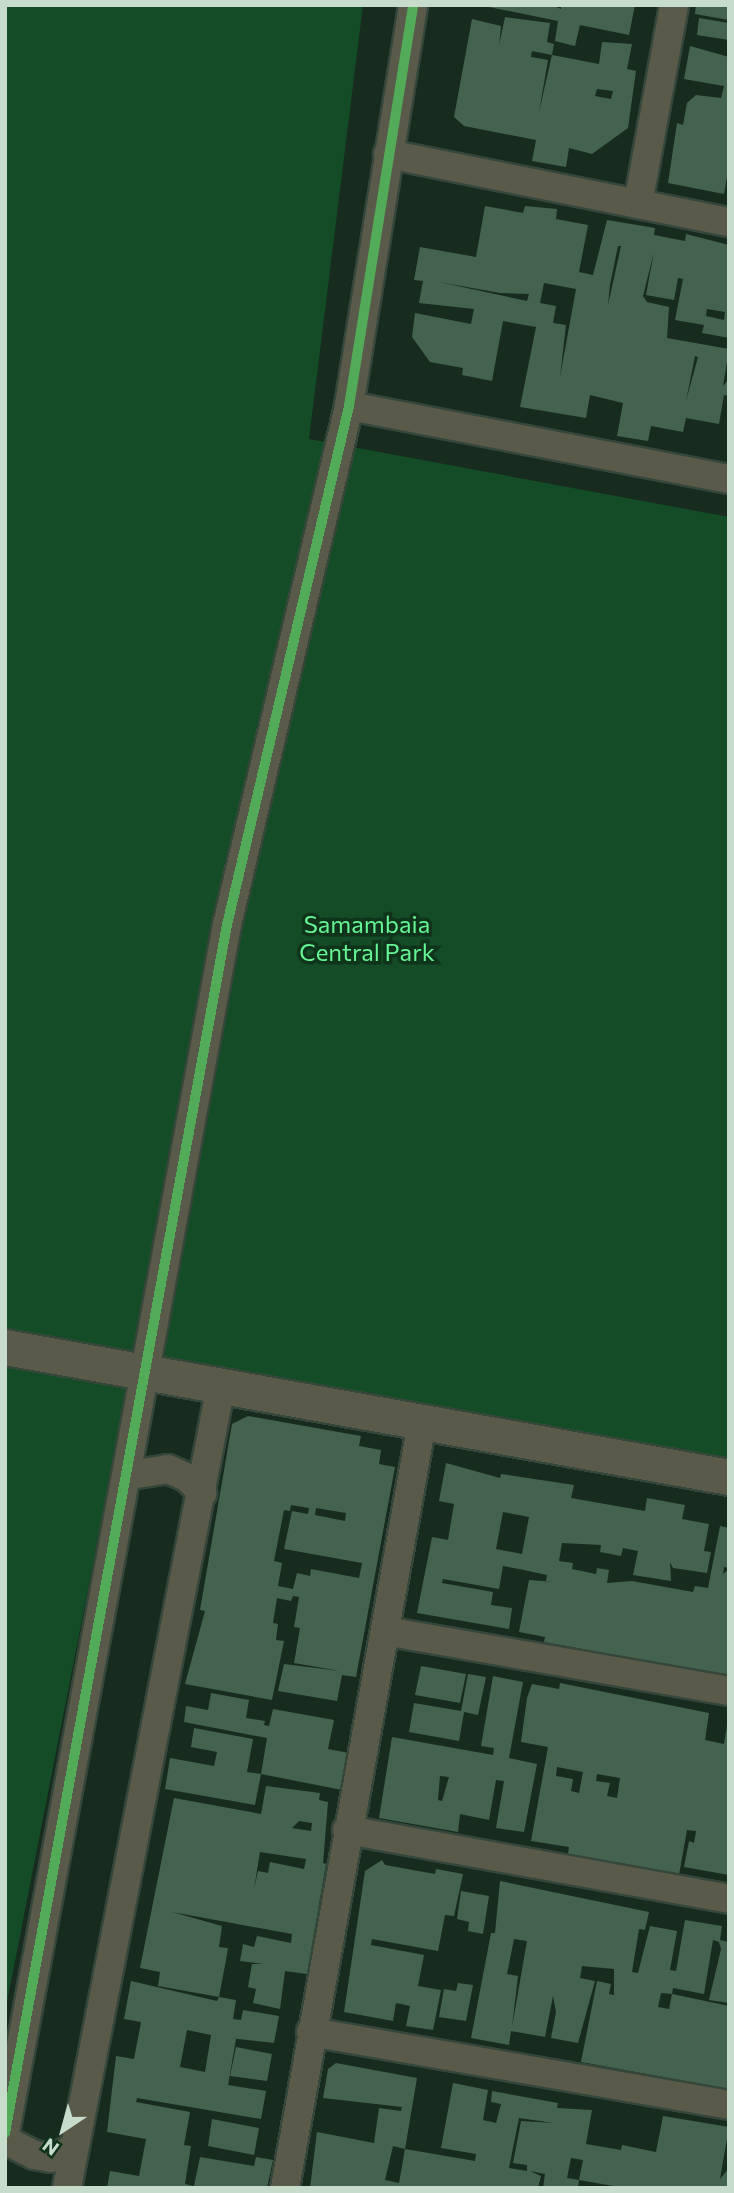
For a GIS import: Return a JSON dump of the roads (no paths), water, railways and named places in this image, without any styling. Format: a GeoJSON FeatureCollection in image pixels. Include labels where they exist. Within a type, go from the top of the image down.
{"type":"FeatureCollection","features":[{"type":"Feature","properties":{"kind":"street"},"geometry":{"type":"LineString","coordinates":[[5,2133],[130,1475],[146,1372],[227,925],[349,406],[413,5]]}},
{"type":"Feature","properties":{"kind":"street"},"geometry":{"type":"LineString","coordinates":[[638,204],[674,5]]}},
{"type":"Feature","properties":{"kind":"street"},"geometry":{"type":"LineString","coordinates":[[388,154],[729,222]]}},
{"type":"Feature","properties":{"kind":"street"},"geometry":{"type":"LineString","coordinates":[[349,406],[729,480]]}},
{"type":"Feature","properties":{"kind":"street"},"geometry":{"type":"LineString","coordinates":[[5,1348],[729,1477]]}},
{"type":"Feature","properties":{"kind":"street"},"geometry":{"type":"LineString","coordinates":[[67,2188],[71,2150],[202,1493],[221,1385]]}},
{"type":"Feature","properties":{"kind":"street"},"geometry":{"type":"LineString","coordinates":[[285,2188],[422,1423]]}},
{"type":"Feature","properties":{"kind":"street"},"geometry":{"type":"LineString","coordinates":[[130,1475],[168,1469],[188,1478],[202,1493]]}},
{"type":"Feature","properties":{"kind":"street"},"geometry":{"type":"LineString","coordinates":[[385,1631],[729,1692]]}},
{"type":"Feature","properties":{"kind":"street"},"geometry":{"type":"LineString","coordinates":[[347,1830],[729,1899]]}},
{"type":"Feature","properties":{"kind":"street"},"geometry":{"type":"LineString","coordinates":[[311,2032],[729,2105]]}},
{"type":"Feature","properties":{"kind":"street"},"geometry":{"type":"LineString","coordinates":[[5,2140],[24,2152],[51,2158],[71,2150]]}},
{"type":"Feature","properties":{"kind":"park label","name":"Samambaia Central Park"},"geometry":{"type":"Point","coordinates":[367,938]}}]}
